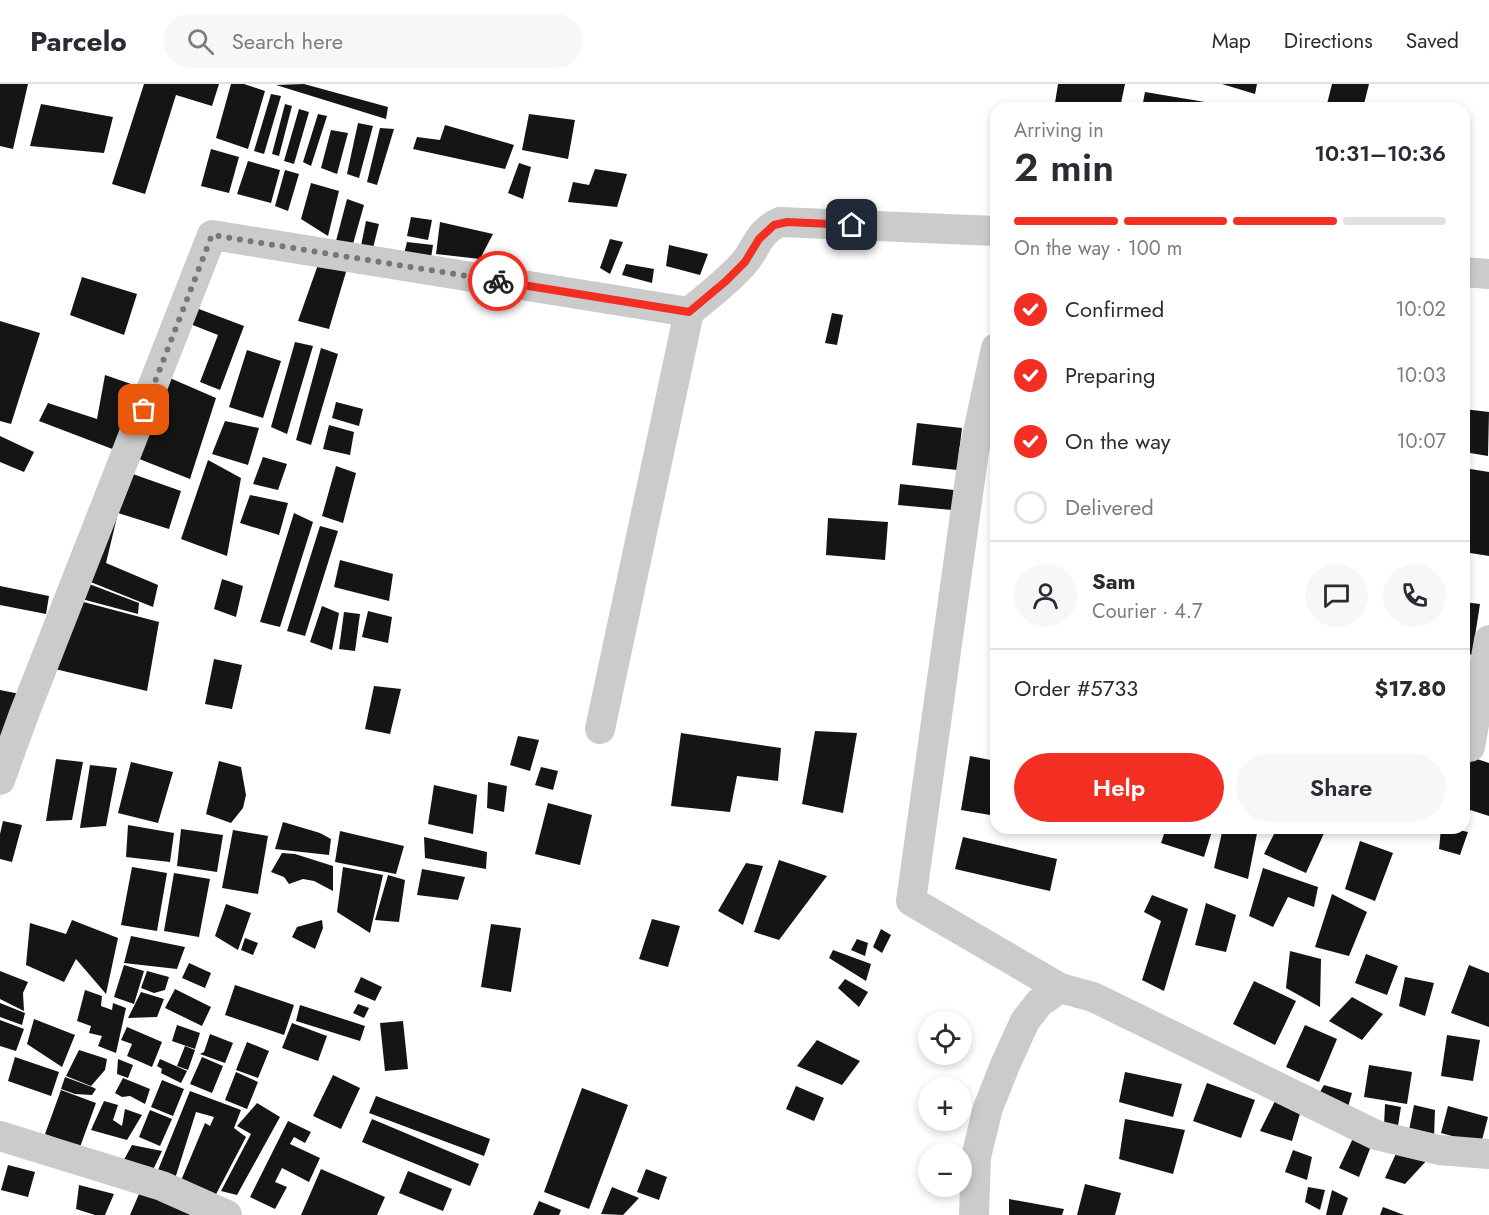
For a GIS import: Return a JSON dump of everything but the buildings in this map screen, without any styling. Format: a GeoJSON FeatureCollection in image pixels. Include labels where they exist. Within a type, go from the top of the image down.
{"type":"FeatureCollection","features":[{"type":"Feature","properties":{"kind":"street"},"geometry":{"type":"LineString","coordinates":[[600,729],[689,312],[733,275],[745,262],[759,239],[780,222],[990,231]]}},
{"type":"Feature","properties":{"kind":"street"},"geometry":{"type":"LineString","coordinates":[[0,780],[212,235],[689,312]]}},
{"type":"Feature","properties":{"kind":"street"},"geometry":{"type":"LineString","coordinates":[[1470,272],[1489,274]]}},
{"type":"Feature","properties":{"kind":"street"},"geometry":{"type":"LineString","coordinates":[[990,376],[974,451],[911,901],[1060,988],[1093,997],[1376,1135],[1439,1150],[1489,1154]]}},
{"type":"Feature","properties":{"kind":"street"},"geometry":{"type":"LineString","coordinates":[[1470,747],[1489,640]]}},
{"type":"Feature","properties":{"kind":"street"},"geometry":{"type":"LineString","coordinates":[[974,1215],[976,1157],[988,1108],[1025,1021],[1038,1003],[1060,988]]}},
{"type":"Feature","properties":{"kind":"street"},"geometry":{"type":"LineString","coordinates":[[0,1136],[162,1186],[227,1215]]}},
{"type":"Feature","properties":{"kind":"way so far"},"geometry":{"type":"LineString","coordinates":[[144,410],[212,235],[498,281]]}},
{"type":"Feature","properties":{"kind":"route"},"geometry":{"type":"LineString","coordinates":[[498,281],[689,312],[745,262],[759,239],[774,225],[780,222],[852,225]]}}]}
